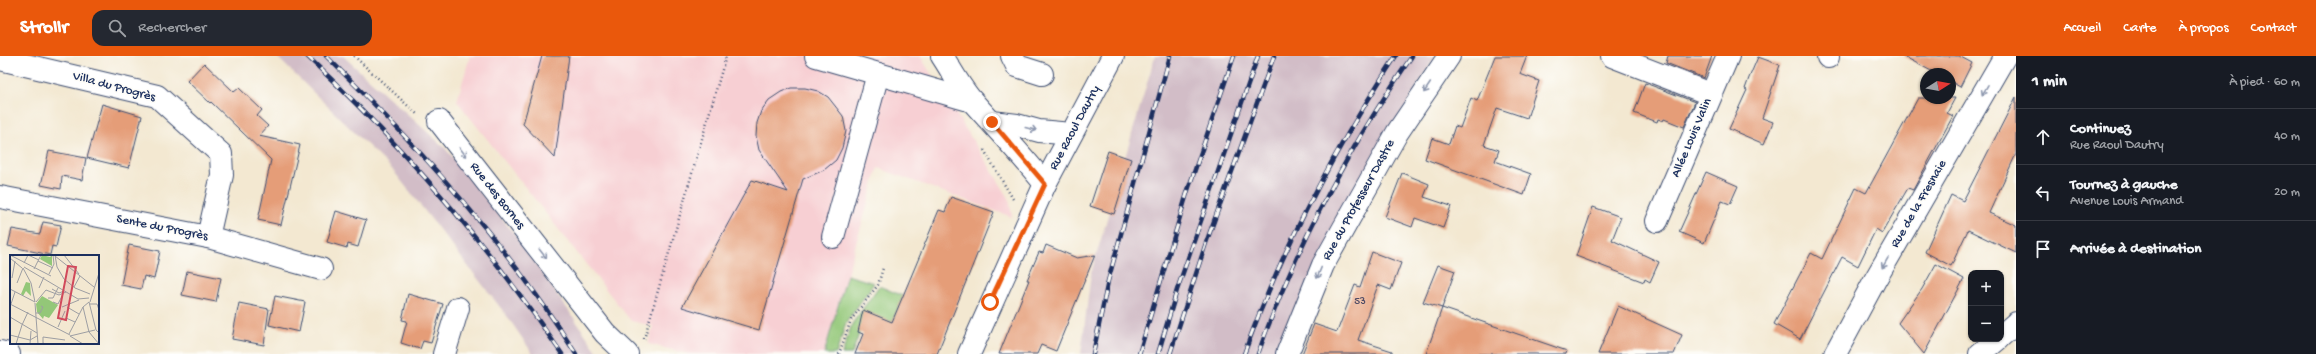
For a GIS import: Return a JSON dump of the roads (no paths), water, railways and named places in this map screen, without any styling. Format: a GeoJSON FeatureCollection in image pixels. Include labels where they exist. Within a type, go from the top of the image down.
{"type":"FeatureCollection","features":[{"type":"Feature","properties":{"kind":"street"},"geometry":{"type":"LineString","coordinates":[[816,56],[972,102]]}},
{"type":"Feature","properties":{"kind":"street"},"geometry":{"type":"LineString","coordinates":[[942,56],[972,102],[992,122],[1045,184]]}},
{"type":"Feature","properties":{"kind":"street"},"geometry":{"type":"LineString","coordinates":[[1012,56],[1017,66],[1042,74]]}},
{"type":"Feature","properties":{"kind":"street","name":"Rue Raoul Dautry"},"geometry":{"type":"LineString","coordinates":[[969,354],[1045,184],[1113,56]]}},
{"type":"Feature","properties":{"kind":"street","name":"Rue du Professeur Dastre"},"geometry":{"type":"LineString","coordinates":[[1287,354],[1322,265],[1397,133],[1450,56]]}},
{"type":"Feature","properties":{"kind":"street"},"geometry":{"type":"LineString","coordinates":[[1612,56],[1710,94]]}},
{"type":"Feature","properties":{"kind":"street","name":"Allée Louis Valin"},"geometry":{"type":"LineString","coordinates":[[1657,221],[1710,94],[1728,56]]}},
{"type":"Feature","properties":{"kind":"street","name":"Rue de la Fresnaie"},"geometry":{"type":"LineString","coordinates":[[1835,354],[1875,280],[2005,56]]}},
{"type":"Feature","properties":{"kind":"street","name":"Villa du Progrès"},"geometry":{"type":"LineString","coordinates":[[0,59],[157,96],[221,154],[222,175],[208,237]]}},
{"type":"Feature","properties":{"kind":"street"},"geometry":{"type":"LineString","coordinates":[[833,237],[878,74]]}},
{"type":"Feature","properties":{"kind":"street","name":"Rue des Bornes"},"geometry":{"type":"LineString","coordinates":[[439,121],[605,333],[627,354]]}},
{"type":"Feature","properties":{"kind":"street"},"geometry":{"type":"LineString","coordinates":[[992,122],[1017,125],[1039,131],[1071,134]]}},
{"type":"Feature","properties":{"kind":"street","name":"Sente du Progrès"},"geometry":{"type":"LineString","coordinates":[[0,197],[208,237],[321,269]]}},
{"type":"Feature","properties":{"kind":"street"},"geometry":{"type":"LineString","coordinates":[[444,354],[458,308]]}},
{"type":"Feature","properties":{"kind":"street"},"geometry":{"type":"LineString","coordinates":[[2004,333],[2016,323]]}},
{"type":"Feature","properties":{"kind":"street"},"geometry":{"type":"LineString","coordinates":[[1980,354],[1994,342]]}},
{"type":"Feature","properties":{"kind":"street"},"geometry":{"type":"LineString","coordinates":[[0,352],[9,354]]}},
{"type":"Feature","properties":{"kind":"railway"},"geometry":{"type":"LineString","coordinates":[[307,56],[377,125],[443,198],[504,274],[562,354]]}},
{"type":"Feature","properties":{"kind":"railway"},"geometry":{"type":"LineString","coordinates":[[326,56],[395,125],[460,198],[521,274],[576,354]]}},
{"type":"Feature","properties":{"kind":"railway"},"geometry":{"type":"LineString","coordinates":[[1093,354],[1108,281],[1170,56]]}},
{"type":"Feature","properties":{"kind":"railway"},"geometry":{"type":"LineString","coordinates":[[1139,354],[1188,190],[1234,56]]}},
{"type":"Feature","properties":{"kind":"railway"},"geometry":{"type":"LineString","coordinates":[[1158,354],[1177,290],[1258,56]]}},
{"type":"Feature","properties":{"kind":"railway"},"geometry":{"type":"LineString","coordinates":[[1170,354],[1206,243],[1274,56]]}},
{"type":"Feature","properties":{"kind":"railway"},"geometry":{"type":"LineString","coordinates":[[1244,354],[1275,276],[1311,200],[1351,127],[1396,56]]}},
{"type":"Feature","properties":{"kind":"railway"},"geometry":{"type":"LineString","coordinates":[[1258,354],[1289,276],[1325,200],[1366,127],[1412,56]]}}]}
